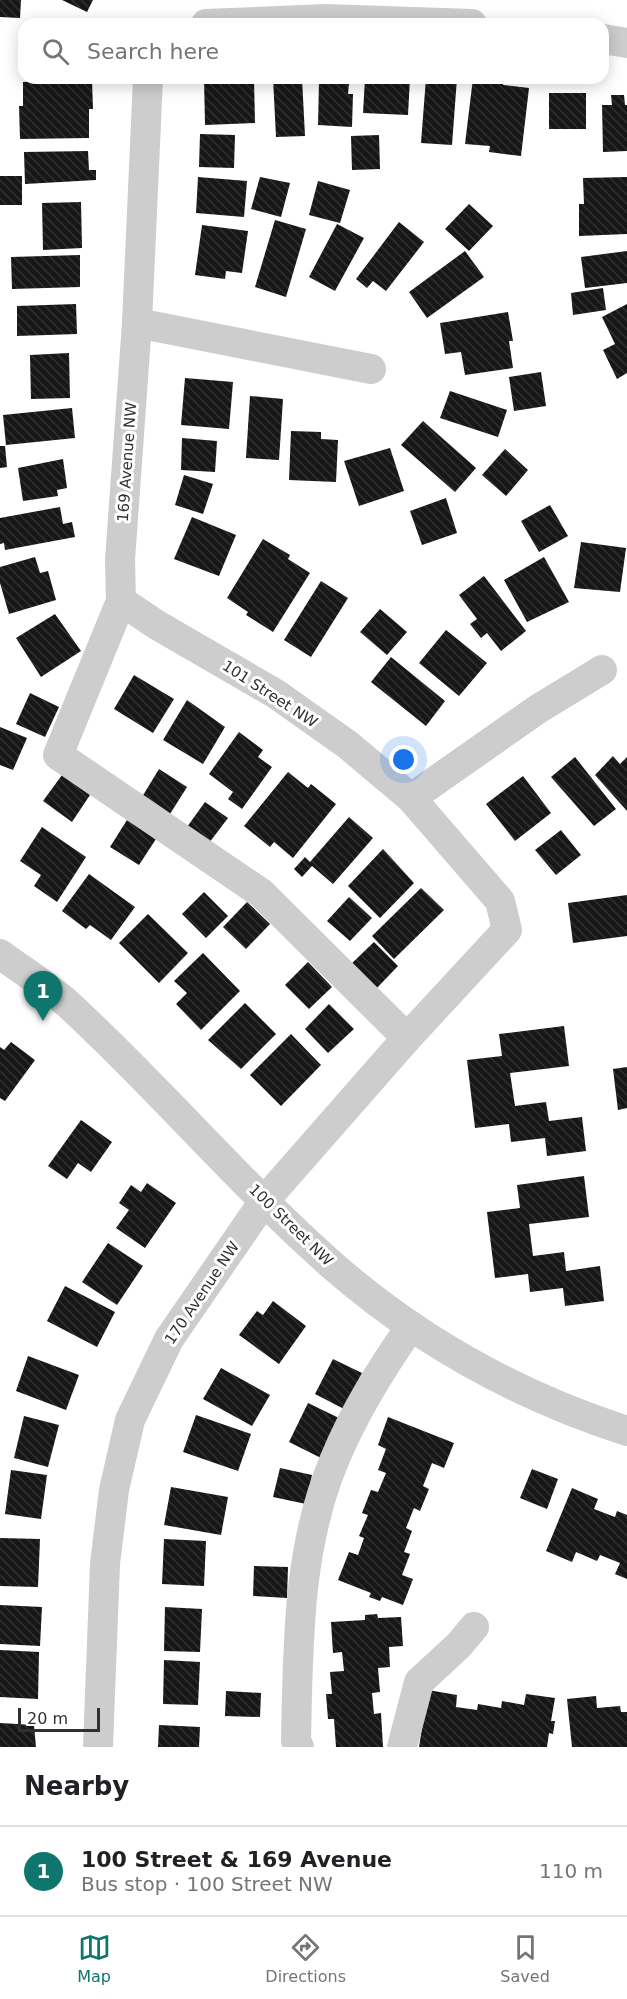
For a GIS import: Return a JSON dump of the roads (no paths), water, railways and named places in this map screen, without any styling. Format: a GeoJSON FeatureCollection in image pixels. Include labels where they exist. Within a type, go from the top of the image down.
{"type":"FeatureCollection","features":[{"type":"Feature","properties":{"kind":"street"},"geometry":{"type":"LineString","coordinates":[[609,40],[627,43]]}},
{"type":"Feature","properties":{"kind":"street","name":"169 Avenue NW"},"geometry":{"type":"LineString","coordinates":[[121,601],[121,549],[136,323],[148,84]]}},
{"type":"Feature","properties":{"kind":"street"},"geometry":{"type":"LineString","coordinates":[[136,323],[371,369]]}},
{"type":"Feature","properties":{"kind":"street"},"geometry":{"type":"LineString","coordinates":[[121,601],[58,755],[261,893],[407,1038]]}},
{"type":"Feature","properties":{"kind":"street","name":"101 Street NW"},"geometry":{"type":"LineString","coordinates":[[121,601],[157,625],[276,694],[348,745],[411,798],[500,901],[507,930]]}},
{"type":"Feature","properties":{"kind":"street"},"geometry":{"type":"LineString","coordinates":[[411,798],[537,709],[602,670]]}},
{"type":"Feature","properties":{"kind":"street","name":"170 Avenue NW"},"geometry":{"type":"LineString","coordinates":[[98,1747],[105,1564],[114,1490],[130,1420],[169,1339],[264,1201],[407,1038],[507,930]]}},
{"type":"Feature","properties":{"kind":"street","name":"100 Street NW"},"geometry":{"type":"LineString","coordinates":[[0,954],[68,1004],[264,1201],[335,1267],[411,1326],[453,1353],[540,1400],[627,1431]]}},
{"type":"Feature","properties":{"kind":"street"},"geometry":{"type":"LineString","coordinates":[[299,1747],[296,1741],[303,1586],[315,1524],[333,1462],[367,1391],[411,1326]]}},
{"type":"Feature","properties":{"kind":"street"},"geometry":{"type":"LineString","coordinates":[[402,1747],[418,1682],[459,1645],[474,1627]]}},
{"type":"Feature","properties":{"kind":"place","name":"100 Street & 169 Avenue"},"geometry":{"type":"Point","coordinates":[43,1021]}}]}
